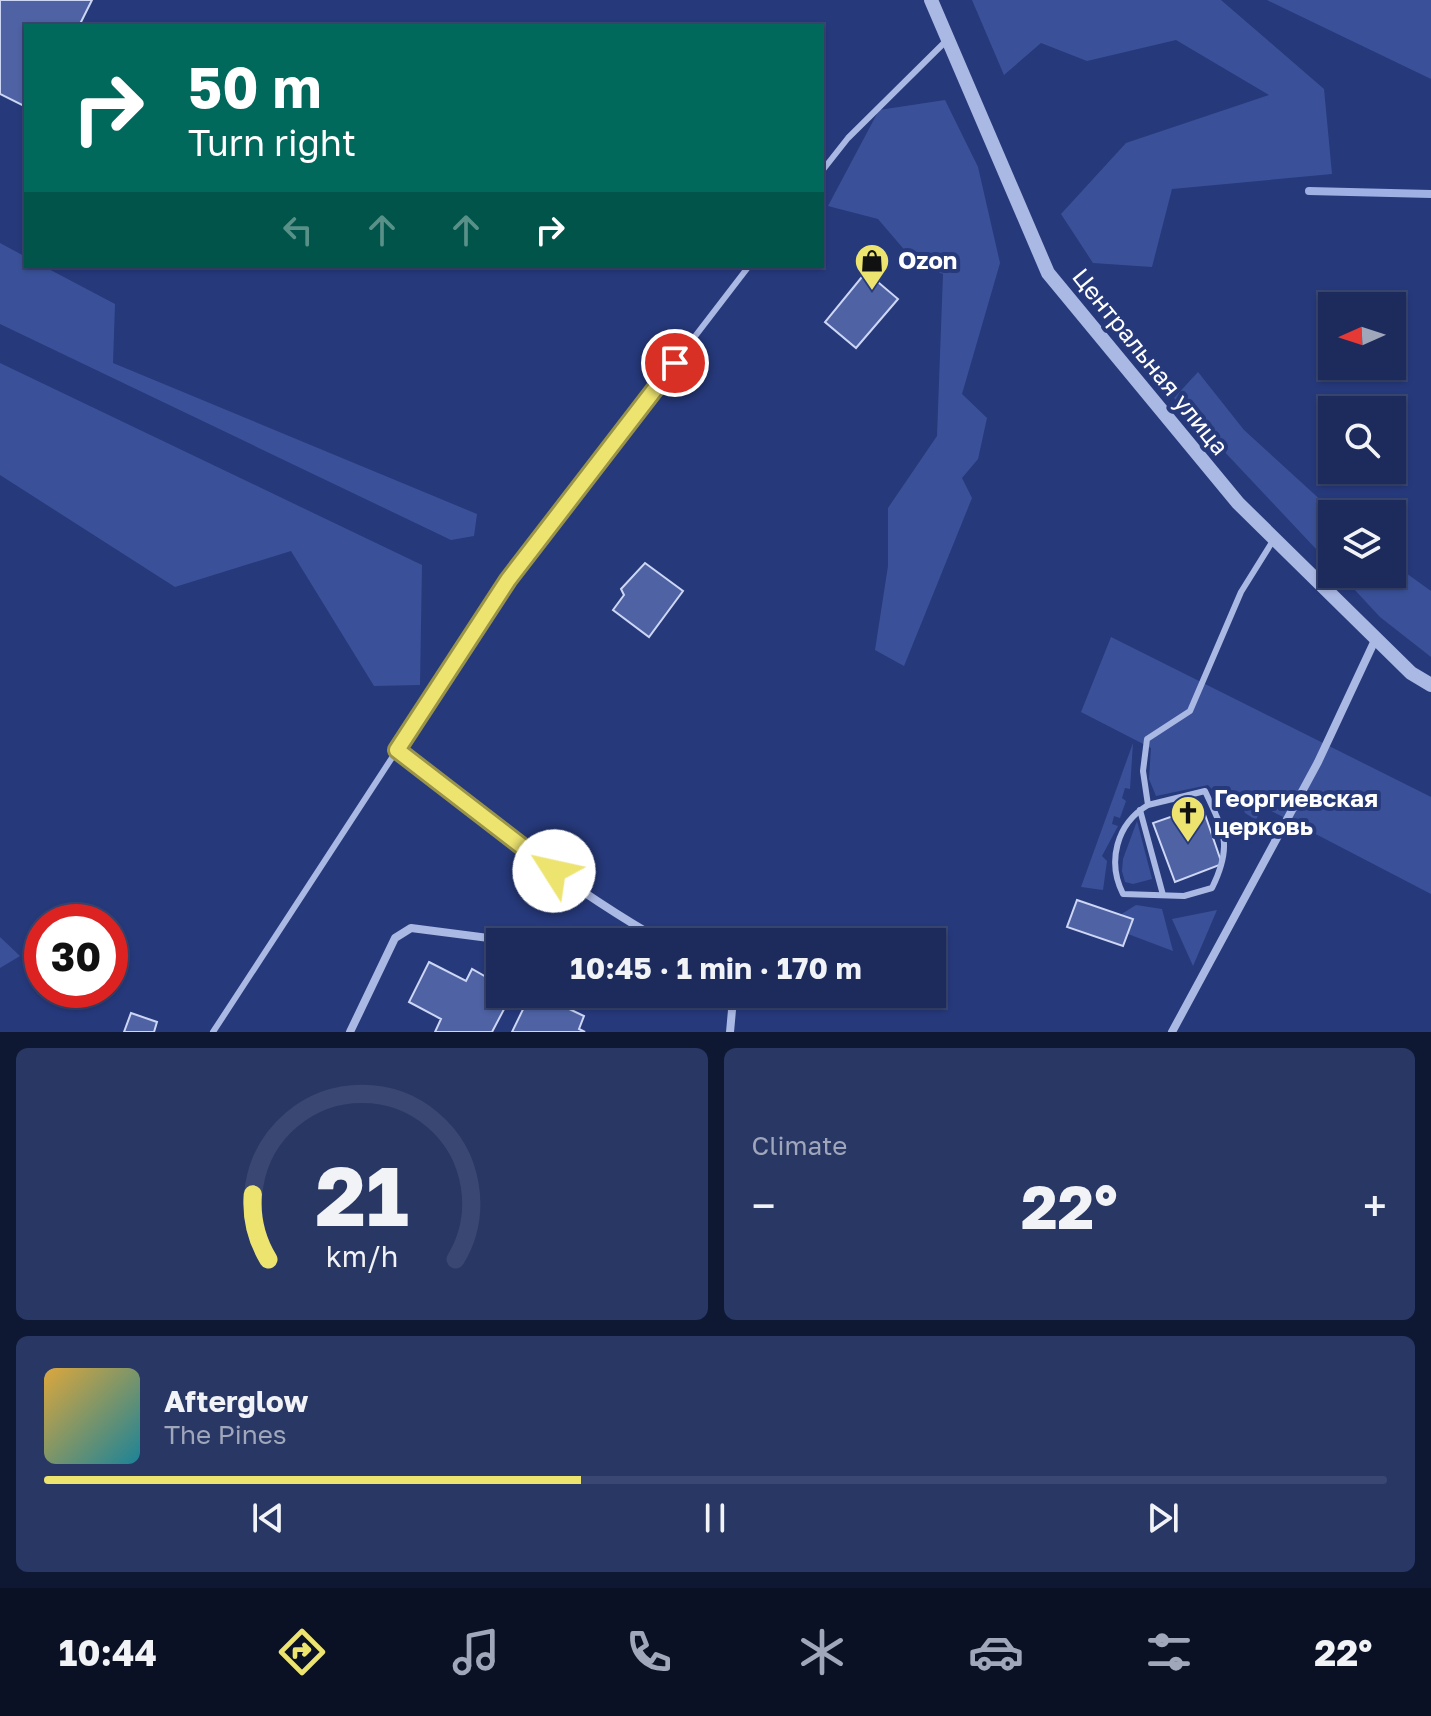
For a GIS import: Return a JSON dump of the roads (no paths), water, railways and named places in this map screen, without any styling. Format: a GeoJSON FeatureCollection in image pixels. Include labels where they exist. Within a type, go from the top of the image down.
{"type":"FeatureCollection","features":[{"type":"Feature","properties":{"kind":"street","name":"Центральная улица"},"geometry":{"type":"LineString","coordinates":[[931,0],[1048,273],[1238,503],[1411,673],[1431,685]]}},
{"type":"Feature","properties":{"kind":"street"},"geometry":{"type":"LineString","coordinates":[[1172,1032],[1318,762],[1376,638]]}},
{"type":"Feature","properties":{"kind":"street"},"geometry":{"type":"LineString","coordinates":[[397,750],[503,835],[579,889],[642,928]]}},
{"type":"Feature","properties":{"kind":"street"},"geometry":{"type":"LineString","coordinates":[[350,1032],[395,938],[411,928],[486,938]]}},
{"type":"Feature","properties":{"kind":"street"},"geometry":{"type":"LineString","coordinates":[[730,1032],[731,1008]]}},
{"type":"Feature","properties":{"kind":"lane"},"geometry":{"type":"LineString","coordinates":[[824,168],[848,138],[947,40]]}},
{"type":"Feature","properties":{"kind":"lane"},"geometry":{"type":"LineString","coordinates":[[213,1032],[508,580],[747,268]]}},
{"type":"Feature","properties":{"kind":"lane"},"geometry":{"type":"LineString","coordinates":[[1148,805],[1143,771],[1147,739],[1190,711],[1241,592],[1274,539]]}},
{"type":"Feature","properties":{"kind":"lane"},"geometry":{"type":"LineString","coordinates":[[1205,791],[1226,835],[1225,862],[1212,888],[1184,896],[1123,894],[1114,875],[1118,844],[1131,815],[1140,810],[1148,805],[1205,791]]}},
{"type":"Feature","properties":{"kind":"lane"},"geometry":{"type":"LineString","coordinates":[[1140,810],[1163,895]]}},
{"type":"Feature","properties":{"kind":"waterway"},"geometry":{"type":"LineString","coordinates":[[1309,191],[1431,194]]}},
{"type":"Feature","properties":{"kind":"place","name":"Ozon"},"geometry":{"type":"Point","coordinates":[872,292]}},
{"type":"Feature","properties":{"kind":"place","name":"Георгиевская церковь"},"geometry":{"type":"Point","coordinates":[1188,844]}}]}
